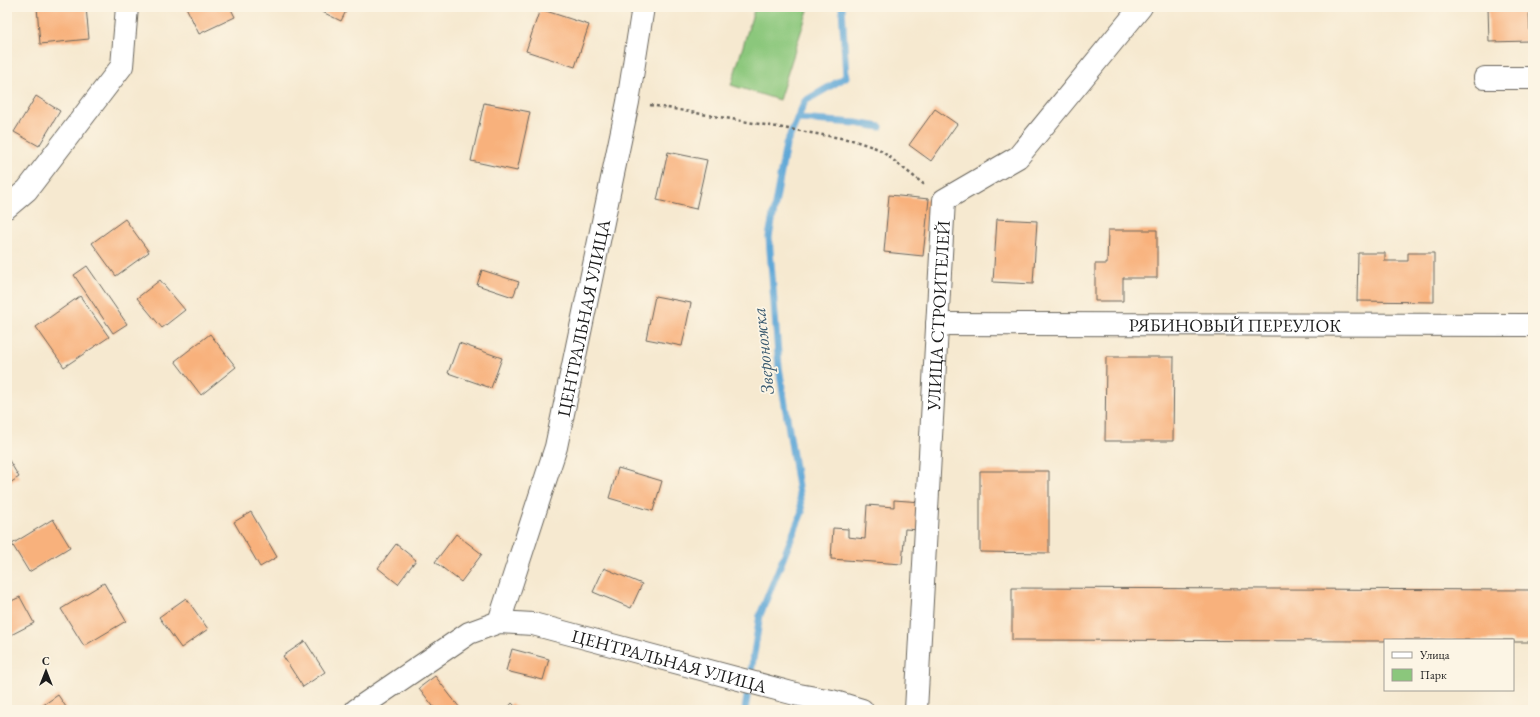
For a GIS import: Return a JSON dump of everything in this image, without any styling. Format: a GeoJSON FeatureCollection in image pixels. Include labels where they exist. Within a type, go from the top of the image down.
{"type":"FeatureCollection","features":[{"type":"Feature","properties":{"kind":"street"},"geometry":{"type":"LineString","coordinates":[[7,207],[27,190],[122,66],[127,7]]}},
{"type":"Feature","properties":{"kind":"street","name":"ЦЕНТРАЛЬНАЯ УЛИЦА"},"geometry":{"type":"LineString","coordinates":[[499,622],[556,447],[628,102],[643,7]]}},
{"type":"Feature","properties":{"kind":"street","name":"УЛИЦА СТРОИТЕЛЕЙ"},"geometry":{"type":"LineString","coordinates":[[916,710],[944,200],[1018,157],[1141,7]]}},
{"type":"Feature","properties":{"kind":"street"},"geometry":{"type":"LineString","coordinates":[[1485,78],[1533,78]]}},
{"type":"Feature","properties":{"kind":"street","name":"РЯБИНОВЫЙ ПЕРЕУЛОК"},"geometry":{"type":"LineString","coordinates":[[937,324],[1533,325]]}},
{"type":"Feature","properties":{"kind":"street","name":"ЦЕНТРАЛЬНАЯ УЛИЦА"},"geometry":{"type":"LineString","coordinates":[[356,710],[469,633],[499,622],[533,624],[734,678],[862,710]]}},
{"type":"Feature","properties":{"kind":"path"},"geometry":{"type":"LineString","coordinates":[[628,102],[852,140],[879,149],[944,200]]}},
{"type":"Feature","properties":{"kind":"green space"},"geometry":{"type":"Polygon","coordinates":[[[755,7],[809,7],[779,100],[731,85],[755,7]]]}},
{"type":"Feature","properties":{"kind":"building"},"geometry":{"type":"Polygon","coordinates":[[[37,7],[86,7],[89,39],[40,44],[37,7]]]}},
{"type":"Feature","properties":{"kind":"building"},"geometry":{"type":"Polygon","coordinates":[[[186,7],[230,7],[235,17],[199,34],[186,7]]]}},
{"type":"Feature","properties":{"kind":"building"},"geometry":{"type":"Polygon","coordinates":[[[312,7],[348,7],[341,21],[312,7]]]}},
{"type":"Feature","properties":{"kind":"building"},"geometry":{"type":"Polygon","coordinates":[[[1488,7],[1529,7],[1530,41],[1489,42],[1488,7]]]}},
{"type":"Feature","properties":{"kind":"building"},"geometry":{"type":"Polygon","coordinates":[[[540,9],[589,25],[575,67],[526,51],[540,9]]]}},
{"type":"Feature","properties":{"kind":"building"},"geometry":{"type":"Polygon","coordinates":[[[36,96],[60,111],[39,146],[14,132],[36,96]]]}},
{"type":"Feature","properties":{"kind":"building"},"geometry":{"type":"Polygon","coordinates":[[[484,103],[530,112],[517,171],[471,161],[484,103]]]}},
{"type":"Feature","properties":{"kind":"building"},"geometry":{"type":"Polygon","coordinates":[[[935,109],[957,124],[931,161],[909,145],[935,109]]]}},
{"type":"Feature","properties":{"kind":"building"},"geometry":{"type":"Polygon","coordinates":[[[668,152],[707,160],[696,209],[657,200],[668,152]]]}},
{"type":"Feature","properties":{"kind":"building"},"geometry":{"type":"Polygon","coordinates":[[[889,195],[929,199],[923,256],[884,252],[889,195]]]}},
{"type":"Feature","properties":{"kind":"building"},"geometry":{"type":"Polygon","coordinates":[[[125,219],[149,252],[116,276],[92,243],[125,219]]]}},
{"type":"Feature","properties":{"kind":"building"},"geometry":{"type":"Polygon","coordinates":[[[997,219],[1037,221],[1033,284],[993,282],[997,219]]]}},
{"type":"Feature","properties":{"kind":"building"},"geometry":{"type":"Polygon","coordinates":[[[1108,230],[1157,230],[1157,278],[1123,278],[1123,301],[1095,301],[1095,264],[1107,264],[1108,230]]]}},
{"type":"Feature","properties":{"kind":"building"},"geometry":{"type":"Polygon","coordinates":[[[1358,253],[1385,253],[1385,261],[1408,261],[1408,253],[1434,253],[1434,302],[1357,301],[1358,253]]]}},
{"type":"Feature","properties":{"kind":"building"},"geometry":{"type":"Polygon","coordinates":[[[87,266],[127,324],[113,333],[74,275],[87,266]]]}},
{"type":"Feature","properties":{"kind":"building"},"geometry":{"type":"Polygon","coordinates":[[[482,270],[519,282],[513,297],[477,285],[482,270]]]}},
{"type":"Feature","properties":{"kind":"building"},"geometry":{"type":"Polygon","coordinates":[[[160,280],[185,310],[162,328],[137,298],[160,280]]]}},
{"type":"Feature","properties":{"kind":"building"},"geometry":{"type":"Polygon","coordinates":[[[80,296],[109,337],[64,367],[36,327],[80,296]]]}},
{"type":"Feature","properties":{"kind":"building"},"geometry":{"type":"Polygon","coordinates":[[[655,296],[691,303],[682,346],[646,339],[655,296]]]}},
{"type":"Feature","properties":{"kind":"building"},"geometry":{"type":"Polygon","coordinates":[[[210,334],[236,367],[201,395],[175,361],[210,334]]]}},
{"type":"Feature","properties":{"kind":"building"},"geometry":{"type":"Polygon","coordinates":[[[459,343],[502,358],[491,388],[448,373],[459,343]]]}},
{"type":"Feature","properties":{"kind":"building"},"geometry":{"type":"Polygon","coordinates":[[[1106,357],[1174,357],[1173,441],[1105,441],[1106,357]]]}},
{"type":"Feature","properties":{"kind":"building"},"geometry":{"type":"Polygon","coordinates":[[[7,457],[19,477],[7,485],[7,457]]]}},
{"type":"Feature","properties":{"kind":"building"},"geometry":{"type":"Polygon","coordinates":[[[618,468],[662,481],[653,511],[609,498],[618,468]]]}},
{"type":"Feature","properties":{"kind":"building"},"geometry":{"type":"Polygon","coordinates":[[[980,471],[1049,471],[1049,553],[980,552],[980,471]]]}},
{"type":"Feature","properties":{"kind":"building"},"geometry":{"type":"Polygon","coordinates":[[[894,500],[922,502],[920,530],[905,529],[902,564],[831,559],[833,528],[848,529],[848,537],[865,539],[867,505],[894,507],[894,500]]]}},
{"type":"Feature","properties":{"kind":"building"},"geometry":{"type":"Polygon","coordinates":[[[251,512],[277,557],[260,567],[234,522],[251,512]]]}},
{"type":"Feature","properties":{"kind":"building"},"geometry":{"type":"Polygon","coordinates":[[[53,519],[70,547],[29,572],[12,544],[53,519]]]}},
{"type":"Feature","properties":{"kind":"building"},"geometry":{"type":"Polygon","coordinates":[[[456,534],[482,554],[461,582],[435,562],[456,534]]]}},
{"type":"Feature","properties":{"kind":"building"},"geometry":{"type":"Polygon","coordinates":[[[396,544],[416,560],[398,584],[378,568],[396,544]]]}},
{"type":"Feature","properties":{"kind":"building"},"geometry":{"type":"Polygon","coordinates":[[[604,568],[642,584],[631,608],[593,592],[604,568]]]}},
{"type":"Feature","properties":{"kind":"building"},"geometry":{"type":"Polygon","coordinates":[[[104,583],[126,621],[84,646],[61,609],[104,583]]]}},
{"type":"Feature","properties":{"kind":"building"},"geometry":{"type":"Polygon","coordinates":[[[1012,588],[1533,590],[1533,642],[1514,642],[1514,639],[1384,639],[1384,641],[1012,640],[1012,588]]]}},
{"type":"Feature","properties":{"kind":"building"},"geometry":{"type":"Polygon","coordinates":[[[20,597],[34,623],[7,637],[7,603],[20,597]]]}},
{"type":"Feature","properties":{"kind":"building"},"geometry":{"type":"Polygon","coordinates":[[[186,598],[208,629],[181,648],[159,617],[186,598]]]}},
{"type":"Feature","properties":{"kind":"building"},"geometry":{"type":"Polygon","coordinates":[[[305,641],[325,672],[303,687],[283,656],[305,641]]]}},
{"type":"Feature","properties":{"kind":"building"},"geometry":{"type":"Polygon","coordinates":[[[512,649],[549,659],[543,680],[506,671],[512,649]]]}},
{"type":"Feature","properties":{"kind":"building"},"geometry":{"type":"Polygon","coordinates":[[[435,676],[460,708],[458,710],[436,710],[419,688],[435,676]]]}},
{"type":"Feature","properties":{"kind":"building"},"geometry":{"type":"Polygon","coordinates":[[[58,695],[68,710],[36,710],[58,695]]]}},
{"type":"Feature","properties":{"kind":"building"},"geometry":{"type":"Polygon","coordinates":[[[512,703],[519,710],[506,710],[512,703]]]}},
{"type":"Feature","properties":{"kind":"waterway","name":"Звероножка"},"geometry":{"type":"LineString","coordinates":[[745,710],[760,615],[802,512],[779,367],[769,237],[786,145],[805,101],[846,77],[842,7]]}},
{"type":"Feature","properties":{"kind":"waterway"},"geometry":{"type":"LineString","coordinates":[[797,119],[856,123],[880,127]]}}]}
